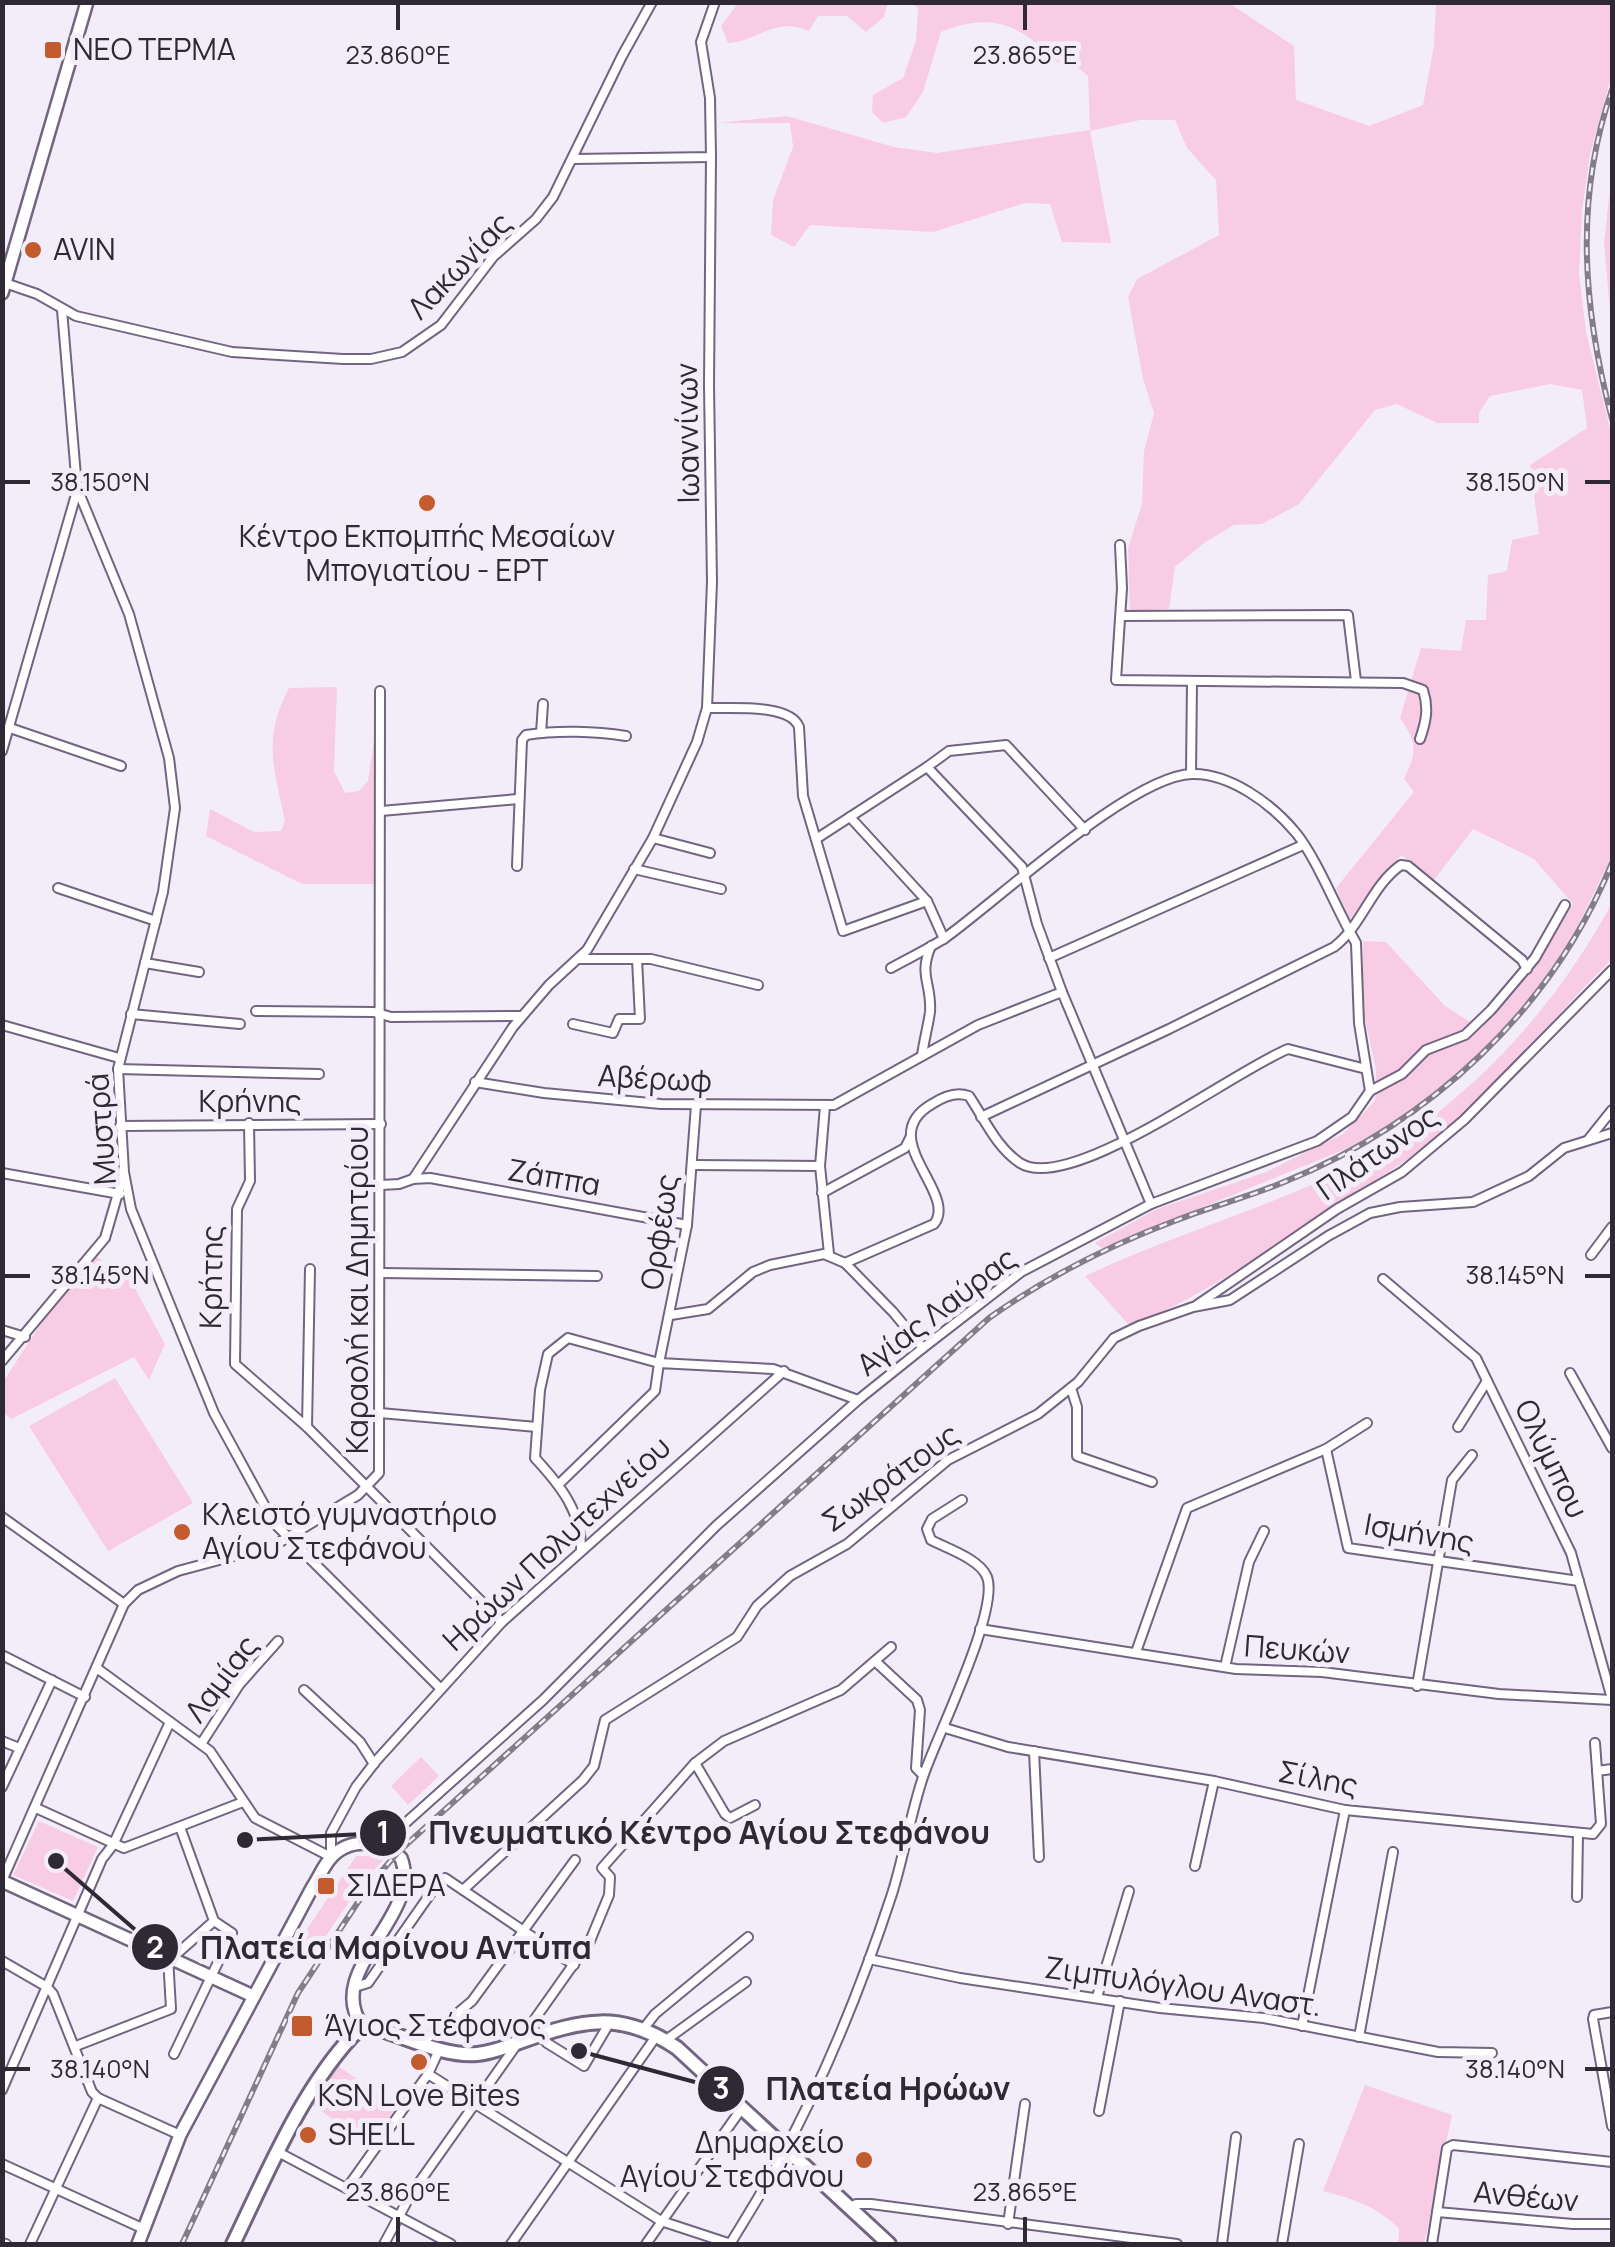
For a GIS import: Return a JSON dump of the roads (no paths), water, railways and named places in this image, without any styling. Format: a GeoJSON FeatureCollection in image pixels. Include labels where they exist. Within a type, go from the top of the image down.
{"type":"FeatureCollection","features":[{"type":"Feature","properties":{"kind":"main road"},"geometry":{"type":"LineString","coordinates":[[232,2244],[278,2152],[334,2060],[362,2027],[474,2055],[575,2024],[610,2022],[656,2034],[889,2244]]}},
{"type":"Feature","properties":{"kind":"street"},"geometry":{"type":"LineString","coordinates":[[4,288],[7,259],[87,2]]}},
{"type":"Feature","properties":{"kind":"street","name":"Λακωνίας"},"geometry":{"type":"LineString","coordinates":[[4,288],[37,294],[62,310],[232,352],[371,359],[402,352],[440,324],[493,258],[554,197],[652,2]]}},
{"type":"Feature","properties":{"kind":"street","name":"Ιωαννίνων"},"geometry":{"type":"LineString","coordinates":[[413,1179],[522,1016],[578,960],[653,838],[697,742],[707,708],[712,582],[712,157],[710,98],[702,42],[715,2]]}},
{"type":"Feature","properties":{"kind":"street"},"geometry":{"type":"LineString","coordinates":[[573,159],[712,157]]}},
{"type":"Feature","properties":{"kind":"street"},"geometry":{"type":"LineString","coordinates":[[2,752],[78,488],[62,310]]}},
{"type":"Feature","properties":{"kind":"street","name":"Μυστρά"},"geometry":{"type":"LineString","coordinates":[[78,488],[129,614],[169,758],[173,827],[156,921],[118,1069],[124,1172],[136,1227],[214,1413],[274,1523],[441,1689]]}},
{"type":"Feature","properties":{"kind":"street"},"geometry":{"type":"LineString","coordinates":[[1120,545],[1121,616],[1116,680],[1403,683],[1423,690],[1427,714],[1420,740]]}},
{"type":"Feature","properties":{"kind":"street"},"geometry":{"type":"LineString","coordinates":[[1121,616],[1348,615],[1356,681]]}},
{"type":"Feature","properties":{"kind":"street"},"geometry":{"type":"LineString","coordinates":[[1191,774],[1192,680]]}},
{"type":"Feature","properties":{"kind":"street","name":"Καραολή και Δημητρίου"},"geometry":{"type":"LineString","coordinates":[[124,1604],[138,1590],[178,1571],[262,1550],[286,1538],[367,1489],[379,1473],[380,691]]}},
{"type":"Feature","properties":{"kind":"street"},"geometry":{"type":"LineString","coordinates":[[541,733],[542,704]]}},
{"type":"Feature","properties":{"kind":"street"},"geometry":{"type":"LineString","coordinates":[[707,708],[784,712],[796,719],[803,796],[843,931],[927,901]]}},
{"type":"Feature","properties":{"kind":"street"},"geometry":{"type":"LineString","coordinates":[[10,728],[121,766]]}},
{"type":"Feature","properties":{"kind":"street"},"geometry":{"type":"LineString","coordinates":[[517,866],[522,740],[526,735],[626,736]]}},
{"type":"Feature","properties":{"kind":"street"},"geometry":{"type":"LineString","coordinates":[[816,839],[949,751],[1006,745],[1085,830]]}},
{"type":"Feature","properties":{"kind":"street"},"geometry":{"type":"LineString","coordinates":[[926,766],[1019,863],[1062,992],[1151,1204]]}},
{"type":"Feature","properties":{"kind":"street"},"geometry":{"type":"LineString","coordinates":[[892,968],[944,939],[1085,830],[1158,783],[1191,774],[1250,793],[1286,822],[1303,845],[1356,943],[1358,1010],[1370,1090]]}},
{"type":"Feature","properties":{"kind":"street"},"geometry":{"type":"LineString","coordinates":[[382,811],[518,799]]}},
{"type":"Feature","properties":{"kind":"street"},"geometry":{"type":"LineString","coordinates":[[850,817],[927,901],[944,939]]}},
{"type":"Feature","properties":{"kind":"street"},"geometry":{"type":"LineString","coordinates":[[653,838],[710,853]]}},
{"type":"Feature","properties":{"kind":"street"},"geometry":{"type":"LineString","coordinates":[[1049,958],[1303,845]]}},
{"type":"Feature","properties":{"kind":"street"},"geometry":{"type":"LineString","coordinates":[[981,1117],[1311,960],[1350,934],[1360,913],[1401,865],[1408,866],[1522,960],[1527,969]]}},
{"type":"Feature","properties":{"kind":"street"},"geometry":{"type":"LineString","coordinates":[[634,869],[721,889]]}},
{"type":"Feature","properties":{"kind":"street"},"geometry":{"type":"LineString","coordinates":[[58,888],[156,921]]}},
{"type":"Feature","properties":{"kind":"street","name":"Αγίας Λαύρας"},"geometry":{"type":"LineString","coordinates":[[382,1844],[543,1700],[716,1526],[923,1348],[1021,1272],[1151,1204],[1317,1141],[1352,1118],[1370,1090],[1402,1074],[1426,1050],[1465,1035],[1527,969],[1565,905]]}},
{"type":"Feature","properties":{"kind":"street"},"geometry":{"type":"LineString","coordinates":[[922,1055],[930,992],[922,966],[931,946]]}},
{"type":"Feature","properties":{"kind":"street"},"geometry":{"type":"LineString","coordinates":[[573,1024],[613,1034],[619,1019],[640,1019],[637,959]]}},
{"type":"Feature","properties":{"kind":"street"},"geometry":{"type":"LineString","coordinates":[[578,960],[651,959],[758,985]]}},
{"type":"Feature","properties":{"kind":"street"},"geometry":{"type":"LineString","coordinates":[[144,963],[199,972]]}},
{"type":"Feature","properties":{"kind":"street","name":"Πλάτωνος"},"geometry":{"type":"LineString","coordinates":[[1193,1307],[1337,1209],[1402,1172],[1464,1120],[1612,970]]}},
{"type":"Feature","properties":{"kind":"street"},"geometry":{"type":"LineString","coordinates":[[829,1254],[820,1166],[830,1106],[988,1021],[1062,992]]}},
{"type":"Feature","properties":{"kind":"street"},"geometry":{"type":"LineString","coordinates":[[256,1011],[522,1016]]}},
{"type":"Feature","properties":{"kind":"street"},"geometry":{"type":"LineString","coordinates":[[131,1014],[240,1024]]}},
{"type":"Feature","properties":{"kind":"street"},"geometry":{"type":"LineString","coordinates":[[2,1025],[119,1058]]}},
{"type":"Feature","properties":{"kind":"street"},"geometry":{"type":"LineString","coordinates":[[822,1193],[905,1148],[915,1117],[954,1094],[969,1096],[981,1117],[1020,1163],[1042,1170],[1082,1161],[1126,1140],[1288,1048],[1366,1068]]}},
{"type":"Feature","properties":{"kind":"street"},"geometry":{"type":"LineString","coordinates":[[118,1069],[319,1074]]}},
{"type":"Feature","properties":{"kind":"street","name":"Αβέρωφ"},"geometry":{"type":"LineString","coordinates":[[475,1082],[585,1098],[696,1106],[830,1106]]}},
{"type":"Feature","properties":{"kind":"street","name":"Ορφέως"},"geometry":{"type":"LineString","coordinates":[[559,1484],[655,1391],[688,1224],[696,1106]]}},
{"type":"Feature","properties":{"kind":"street"},"geometry":{"type":"LineString","coordinates":[[1588,1140],[1612,1110]]}},
{"type":"Feature","properties":{"kind":"street","name":"Κρήτης"},"geometry":{"type":"LineString","coordinates":[[249,1123],[250,1181],[237,1209],[235,1364],[307,1428],[502,1622]]}},
{"type":"Feature","properties":{"kind":"street","name":"Κρήνης"},"geometry":{"type":"LineString","coordinates":[[120,1126],[381,1124]]}},
{"type":"Feature","properties":{"kind":"street"},"geometry":{"type":"LineString","coordinates":[[844,1264],[938,1220],[940,1208],[914,1152],[912,1133]]}},
{"type":"Feature","properties":{"kind":"street","name":"Σωκράτους"},"geometry":{"type":"LineString","coordinates":[[354,1987],[368,1983],[440,1880],[445,1878],[463,1890],[583,1780],[594,1766],[605,1720],[737,1636],[757,1606],[790,1576],[847,1544],[948,1460],[1038,1414],[1071,1388],[1114,1338],[1193,1307],[1230,1300],[1370,1213],[1473,1202],[1517,1183],[1560,1150],[1612,1133]]}},
{"type":"Feature","properties":{"kind":"street"},"geometry":{"type":"LineString","coordinates":[[692,1165],[820,1166]]}},
{"type":"Feature","properties":{"kind":"street"},"geometry":{"type":"LineString","coordinates":[[2,1172],[120,1194]]}},
{"type":"Feature","properties":{"kind":"street"},"geometry":{"type":"LineString","coordinates":[[2,1361],[104,1238],[124,1172]]}},
{"type":"Feature","properties":{"kind":"street","name":"Ζάππα"},"geometry":{"type":"LineString","coordinates":[[382,1185],[430,1178],[688,1224]]}},
{"type":"Feature","properties":{"kind":"street"},"geometry":{"type":"LineString","coordinates":[[1591,1255],[1612,1226]]}},
{"type":"Feature","properties":{"kind":"street"},"geometry":{"type":"LineString","coordinates":[[670,1315],[708,1309],[760,1268],[829,1254],[893,1312],[923,1348]]}},
{"type":"Feature","properties":{"kind":"street"},"geometry":{"type":"LineString","coordinates":[[307,1428],[310,1269]]}},
{"type":"Feature","properties":{"kind":"street"},"geometry":{"type":"LineString","coordinates":[[381,1274],[597,1276]]}},
{"type":"Feature","properties":{"kind":"street","name":"Ολύμπου"},"geometry":{"type":"LineString","coordinates":[[1383,1279],[1476,1358],[1571,1553],[1612,1699]]}},
{"type":"Feature","properties":{"kind":"street"},"geometry":{"type":"LineString","coordinates":[[2,1330],[25,1337]]}},
{"type":"Feature","properties":{"kind":"street"},"geometry":{"type":"LineString","coordinates":[[581,1550],[580,1526],[559,1484],[535,1458],[548,1354],[568,1338],[659,1362],[784,1371],[858,1400]]}},
{"type":"Feature","properties":{"kind":"street","name":"Ηρώων Πολυτεχνείου"},"geometry":{"type":"LineString","coordinates":[[138,2244],[180,2135],[331,1857],[331,1833],[356,1787],[502,1622],[784,1371]]}},
{"type":"Feature","properties":{"kind":"street"},"geometry":{"type":"LineString","coordinates":[[1570,1373],[1612,1448]]}},
{"type":"Feature","properties":{"kind":"street"},"geometry":{"type":"LineString","coordinates":[[1458,1427],[1488,1381]]}},
{"type":"Feature","properties":{"kind":"street"},"geometry":{"type":"LineString","coordinates":[[1071,1388],[1077,1407],[1076,1456],[1152,1482]]}},
{"type":"Feature","properties":{"kind":"street"},"geometry":{"type":"LineString","coordinates":[[380,1412],[537,1427]]}},
{"type":"Feature","properties":{"kind":"street"},"geometry":{"type":"LineString","coordinates":[[1136,1652],[1188,1508],[1326,1449],[1368,1423]]}},
{"type":"Feature","properties":{"kind":"street","name":"Ισμήνης"},"geometry":{"type":"LineString","coordinates":[[1326,1449],[1348,1548],[1579,1581]]}},
{"type":"Feature","properties":{"kind":"street"},"geometry":{"type":"LineString","coordinates":[[1417,1686],[1452,1480],[1472,1454]]}},
{"type":"Feature","properties":{"kind":"street"},"geometry":{"type":"LineString","coordinates":[[428,2074],[661,2220],[731,2244],[786,2149],[843,2028],[893,1891],[924,1775],[980,1628],[988,1591],[986,1576],[976,1564],[930,1540],[927,1529],[932,1518],[962,1500]]}},
{"type":"Feature","properties":{"kind":"street"},"geometry":{"type":"LineString","coordinates":[[2,1516],[124,1604],[3,1881],[253,1996]]}},
{"type":"Feature","properties":{"kind":"street"},"geometry":{"type":"LineString","coordinates":[[1225,1667],[1249,1562],[1264,1531]]}},
{"type":"Feature","properties":{"kind":"street","name":"Πευκών"},"geometry":{"type":"LineString","coordinates":[[980,1628],[1225,1667],[1322,1672],[1500,1694],[1612,1699]]}},
{"type":"Feature","properties":{"kind":"street","name":"Λαμίας"},"geometry":{"type":"LineString","coordinates":[[202,1744],[239,1685],[278,1641]]}},
{"type":"Feature","properties":{"kind":"street"},"geometry":{"type":"LineString","coordinates":[[384,2244],[398,2216],[473,2104],[590,1941],[610,1895],[610,1876],[602,1868],[695,1763],[724,1741],[840,1690],[891,1647]]}},
{"type":"Feature","properties":{"kind":"street"},"geometry":{"type":"LineString","coordinates":[[2,1654],[85,1697]]}},
{"type":"Feature","properties":{"kind":"street"},"geometry":{"type":"LineString","coordinates":[[875,1661],[917,1700],[920,1710],[916,1768],[924,1775]]}},
{"type":"Feature","properties":{"kind":"street"},"geometry":{"type":"LineString","coordinates":[[98,1668],[202,1744],[220,1763],[260,1822],[331,1857],[357,1844],[382,1844],[401,1858],[406,1883],[354,1987],[352,2002],[362,2027]]}},
{"type":"Feature","properties":{"kind":"street"},"geometry":{"type":"LineString","coordinates":[[2,1787],[52,1680]]}},
{"type":"Feature","properties":{"kind":"street"},"geometry":{"type":"LineString","coordinates":[[304,1690],[360,1742],[374,1764]]}},
{"type":"Feature","properties":{"kind":"street"},"geometry":{"type":"LineString","coordinates":[[2,2090],[102,1859],[113,1845],[170,1722]]}},
{"type":"Feature","properties":{"kind":"street","name":"Σίλης"},"geometry":{"type":"LineString","coordinates":[[945,1728],[1008,1747],[1214,1781],[1345,1810],[1578,1833]]}},
{"type":"Feature","properties":{"kind":"street"},"geometry":{"type":"LineString","coordinates":[[2,1740],[19,1748]]}},
{"type":"Feature","properties":{"kind":"street"},"geometry":{"type":"LineString","coordinates":[[1578,1898],[1578,1833],[1593,1834],[1600,1828],[1596,1743]]}},
{"type":"Feature","properties":{"kind":"street"},"geometry":{"type":"LineString","coordinates":[[1034,1751],[1039,1857]]}},
{"type":"Feature","properties":{"kind":"street"},"geometry":{"type":"LineString","coordinates":[[695,1763],[724,1814],[730,1818],[755,1805]]}},
{"type":"Feature","properties":{"kind":"street"},"geometry":{"type":"LineString","coordinates":[[1597,1771],[1612,1769]]}},
{"type":"Feature","properties":{"kind":"street"},"geometry":{"type":"LineString","coordinates":[[1195,1866],[1214,1781]]}},
{"type":"Feature","properties":{"kind":"street"},"geometry":{"type":"LineString","coordinates":[[36,1808],[113,1845],[128,1847],[243,1802]]}},
{"type":"Feature","properties":{"kind":"street"},"geometry":{"type":"LineString","coordinates":[[1302,2026],[1345,1810]]}},
{"type":"Feature","properties":{"kind":"street"},"geometry":{"type":"LineString","coordinates":[[174,2054],[232,1932],[214,1921],[180,1828]]}},
{"type":"Feature","properties":{"kind":"street"},"geometry":{"type":"LineString","coordinates":[[1359,2037],[1392,1852]]}},
{"type":"Feature","properties":{"kind":"street"},"geometry":{"type":"LineString","coordinates":[[423,2042],[472,2001],[575,1860]]}},
{"type":"Feature","properties":{"kind":"street"},"geometry":{"type":"LineString","coordinates":[[463,1890],[574,1965]]}},
{"type":"Feature","properties":{"kind":"street"},"geometry":{"type":"LineString","coordinates":[[1097,1997],[1129,1891]]}},
{"type":"Feature","properties":{"kind":"street"},"geometry":{"type":"LineString","coordinates":[[170,1957],[214,1921]]}},
{"type":"Feature","properties":{"kind":"street"},"geometry":{"type":"LineString","coordinates":[[656,2034],[655,2014],[748,1937]]}},
{"type":"Feature","properties":{"kind":"street"},"geometry":{"type":"LineString","coordinates":[[76,2046],[170,2010],[170,1957]]}},
{"type":"Feature","properties":{"kind":"street","name":"Ζιμπυλόγλου Αναστ."},"geometry":{"type":"LineString","coordinates":[[869,1959],[960,1978],[1302,2026],[1438,2052],[1492,2052]]}},
{"type":"Feature","properties":{"kind":"street"},"geometry":{"type":"LineString","coordinates":[[2,1961],[47,1987],[98,2098],[180,2135]]}},
{"type":"Feature","properties":{"kind":"street"},"geometry":{"type":"LineString","coordinates":[[511,2244],[656,2034],[746,1982]]}},
{"type":"Feature","properties":{"kind":"street"},"geometry":{"type":"LineString","coordinates":[[1099,2111],[1120,2000]]}},
{"type":"Feature","properties":{"kind":"street"},"geometry":{"type":"LineString","coordinates":[[173,2006],[193,2015]]}},
{"type":"Feature","properties":{"kind":"street"},"geometry":{"type":"LineString","coordinates":[[1612,2012],[1594,2015],[1593,2019],[1612,2126]]}},
{"type":"Feature","properties":{"kind":"street"},"geometry":{"type":"LineString","coordinates":[[540,2035],[547,2044],[584,2066],[610,2022]]}},
{"type":"Feature","properties":{"kind":"street"},"geometry":{"type":"LineString","coordinates":[[347,2188],[428,2074],[440,2048]]}},
{"type":"Feature","properties":{"kind":"street"},"geometry":{"type":"LineString","coordinates":[[30,2244],[98,2098]]}},
{"type":"Feature","properties":{"kind":"street"},"geometry":{"type":"LineString","coordinates":[[1008,2224],[1025,2104]]}},
{"type":"Feature","properties":{"kind":"street"},"geometry":{"type":"LineString","coordinates":[[646,2244],[742,2108]]}},
{"type":"Feature","properties":{"kind":"street"},"geometry":{"type":"LineString","coordinates":[[1222,2244],[1236,2136]]}},
{"type":"Feature","properties":{"kind":"street"},"geometry":{"type":"LineString","coordinates":[[1282,2244],[1299,2144]]}},
{"type":"Feature","properties":{"kind":"street"},"geometry":{"type":"LineString","coordinates":[[1432,2244],[1447,2148],[1453,2145],[1612,2162]]}},
{"type":"Feature","properties":{"kind":"street"},"geometry":{"type":"LineString","coordinates":[[278,2152],[451,2244]]}},
{"type":"Feature","properties":{"kind":"street"},"geometry":{"type":"LineString","coordinates":[[2,2164],[144,2229]]}},
{"type":"Feature","properties":{"kind":"street"},"geometry":{"type":"LineString","coordinates":[[848,2208],[872,2204],[1178,2244]]}},
{"type":"Feature","properties":{"kind":"street","name":"Ανθέων"},"geometry":{"type":"LineString","coordinates":[[1437,2212],[1612,2224]]}},
{"type":"Feature","properties":{"kind":"railway"},"geometry":{"type":"LineString","coordinates":[[1612,90],[1592,172],[1587,254],[1594,337],[1612,419]]}},
{"type":"Feature","properties":{"kind":"railway"},"geometry":{"type":"LineString","coordinates":[[182,2244],[298,1993],[366,1890],[397,1853],[989,1318],[1103,1251],[1338,1157],[1436,1094],[1520,1013],[1556,967],[1587,916],[1612,863]]}},
{"type":"Feature","properties":{"kind":"place","name":"ΝΕΟ ΤΕΡΜΑ"},"geometry":{"type":"Point","coordinates":[53,50]}},
{"type":"Feature","properties":{"kind":"place","name":"AVIN"},"geometry":{"type":"Point","coordinates":[33,250]}},
{"type":"Feature","properties":{"kind":"place","name":"Κέντρο Εκπομπής Μεσαίων Μπογιατίου - ΕΡΤ"},"geometry":{"type":"Point","coordinates":[427,503]}},
{"type":"Feature","properties":{"kind":"place","name":"Κλειστό γυμναστήριο Αγίου Στεφάνου"},"geometry":{"type":"Point","coordinates":[182,1532]}},
{"type":"Feature","properties":{"kind":"place","name":"Πνευματικό Κέντρο Αγίου Στεφάνου"},"geometry":{"type":"Point","coordinates":[245,1840]}},
{"type":"Feature","properties":{"kind":"place","name":"Πλατεία Μαρίνου Αντύπα"},"geometry":{"type":"Point","coordinates":[56,1861]}},
{"type":"Feature","properties":{"kind":"place","name":"ΣΙΔΕΡΑ"},"geometry":{"type":"Point","coordinates":[326,1886]}},
{"type":"Feature","properties":{"kind":"place","name":"Άγιος Στέφανος"},"geometry":{"type":"Point","coordinates":[302,2026]}},
{"type":"Feature","properties":{"kind":"place","name":"Πλατεία Ηρώων"},"geometry":{"type":"Point","coordinates":[579,2051]}},
{"type":"Feature","properties":{"kind":"place","name":"KSN Love Bites"},"geometry":{"type":"Point","coordinates":[419,2062]}},
{"type":"Feature","properties":{"kind":"place","name":"SHELL"},"geometry":{"type":"Point","coordinates":[308,2135]}},
{"type":"Feature","properties":{"kind":"place","name":"Δημαρχείο Αγίου Στεφάνου"},"geometry":{"type":"Point","coordinates":[864,2160]}}]}
